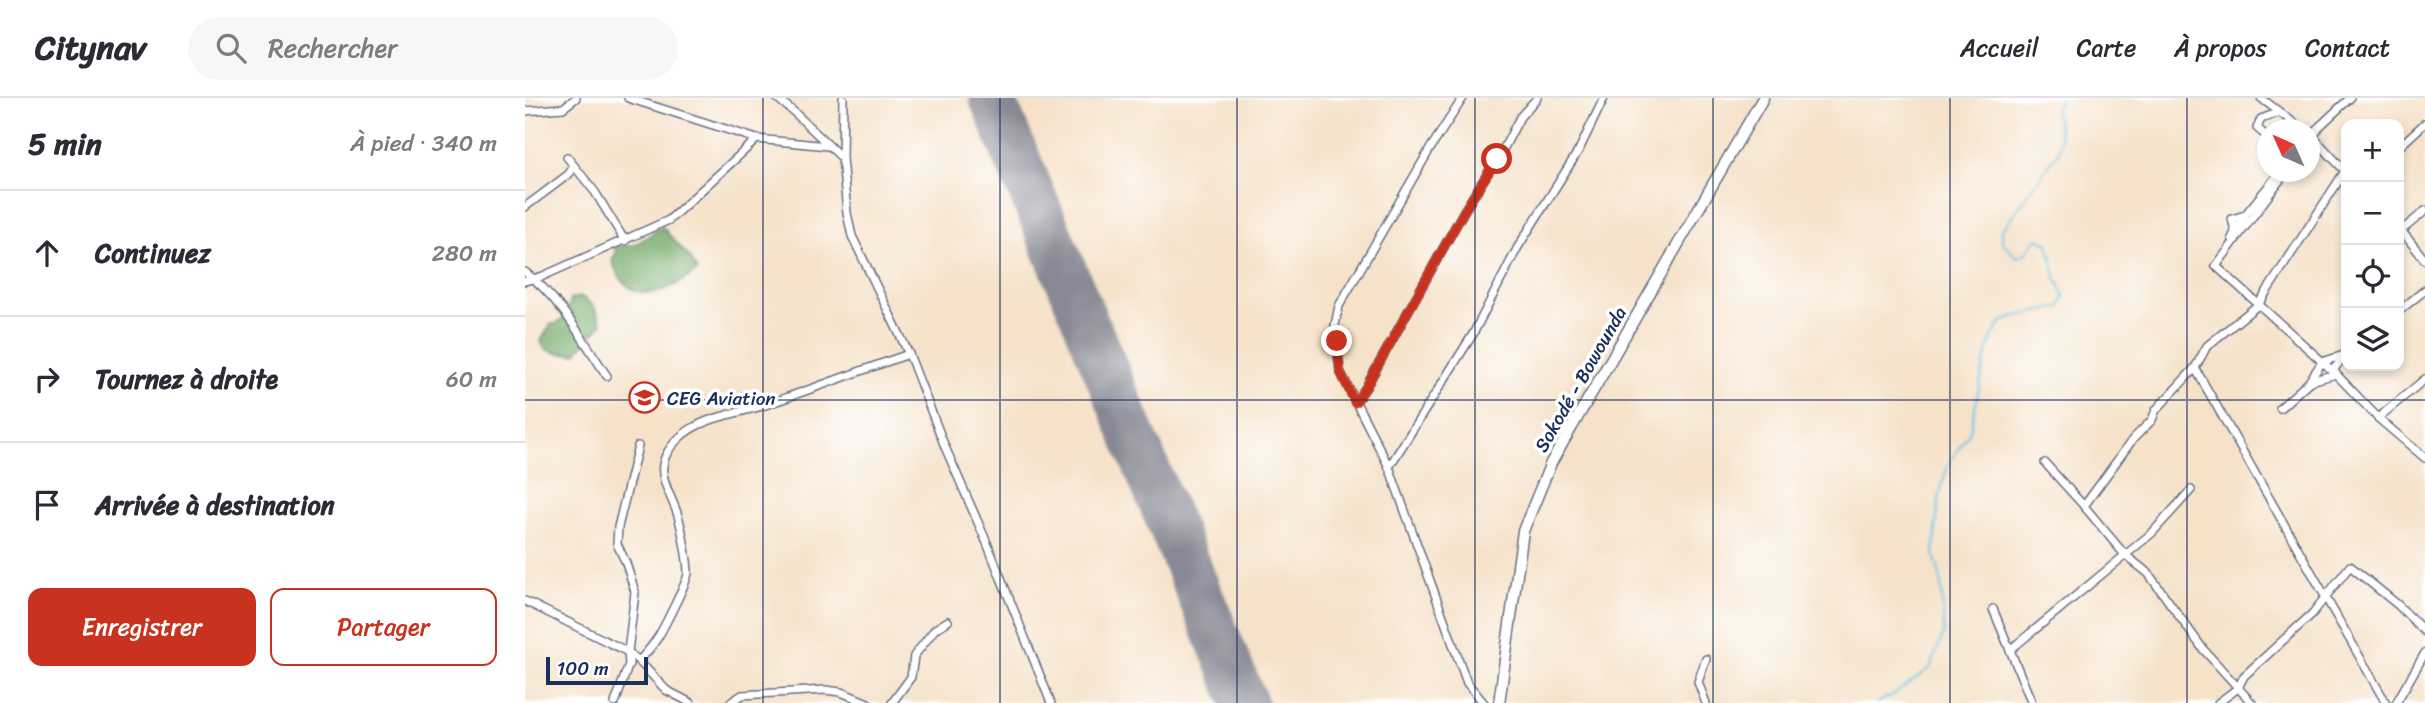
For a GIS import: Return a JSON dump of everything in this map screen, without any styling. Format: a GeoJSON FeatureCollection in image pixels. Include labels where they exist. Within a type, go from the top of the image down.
{"type":"FeatureCollection","features":[{"type":"Feature","properties":{"kind":"main road","name":"Sokodé - Bowounda"},"geometry":{"type":"LineString","coordinates":[[1499,703],[1523,531],[1551,463],[1763,98]]}},
{"type":"Feature","properties":{"kind":"street"},"geometry":{"type":"LineString","coordinates":[[525,111],[563,108],[576,98]]}},
{"type":"Feature","properties":{"kind":"street"},"geometry":{"type":"LineString","coordinates":[[628,98],[757,139],[828,146]]}},
{"type":"Feature","properties":{"kind":"street"},"geometry":{"type":"LineString","coordinates":[[777,98],[842,158]]}},
{"type":"Feature","properties":{"kind":"street"},"geometry":{"type":"LineString","coordinates":[[843,98],[842,158],[846,213],[852,236],[909,354],[944,447],[987,543],[1051,703]]}},
{"type":"Feature","properties":{"kind":"street"},"geometry":{"type":"LineString","coordinates":[[1463,98],[1430,149],[1339,306],[1335,325],[1340,371],[1389,467],[1467,683],[1484,703]]}},
{"type":"Feature","properties":{"kind":"street"},"geometry":{"type":"LineString","coordinates":[[1355,403],[1520,117],[1537,98]]}},
{"type":"Feature","properties":{"kind":"street"},"geometry":{"type":"LineString","coordinates":[[1389,467],[1473,334],[1518,247],[1579,150],[1604,98]]}},
{"type":"Feature","properties":{"kind":"street"},"geometry":{"type":"LineString","coordinates":[[2262,98],[2289,119]]}},
{"type":"Feature","properties":{"kind":"street"},"geometry":{"type":"LineString","coordinates":[[2320,126],[2350,98]]}},
{"type":"Feature","properties":{"kind":"street"},"geometry":{"type":"LineString","coordinates":[[2261,119],[2280,112]]}},
{"type":"Feature","properties":{"kind":"street"},"geometry":{"type":"LineString","coordinates":[[2404,142],[2425,123]]}},
{"type":"Feature","properties":{"kind":"street"},"geometry":{"type":"LineString","coordinates":[[525,281],[543,276],[669,220],[757,139]]}},
{"type":"Feature","properties":{"kind":"street"},"geometry":{"type":"LineString","coordinates":[[2320,146],[2341,166]]}},
{"type":"Feature","properties":{"kind":"street"},"geometry":{"type":"LineString","coordinates":[[567,157],[595,191],[625,241]]}},
{"type":"Feature","properties":{"kind":"street"},"geometry":{"type":"LineString","coordinates":[[525,207],[569,174],[573,167]]}},
{"type":"Feature","properties":{"kind":"street"},"geometry":{"type":"LineString","coordinates":[[2084,506],[2133,439],[2152,420],[2156,410],[2195,368],[2207,346],[2258,305],[2341,179]]}},
{"type":"Feature","properties":{"kind":"street"},"geometry":{"type":"LineString","coordinates":[[2227,251],[2245,215],[2272,182]]}},
{"type":"Feature","properties":{"kind":"street"},"geometry":{"type":"LineString","coordinates":[[2279,182],[2216,266],[2336,374],[2378,418],[2425,458]]}},
{"type":"Feature","properties":{"kind":"street"},"geometry":{"type":"LineString","coordinates":[[2404,226],[2425,211]]}},
{"type":"Feature","properties":{"kind":"street"},"geometry":{"type":"LineString","coordinates":[[2404,234],[2425,260]]}},
{"type":"Feature","properties":{"kind":"street"},"geometry":{"type":"LineString","coordinates":[[525,272],[534,277],[565,315],[607,376]]}},
{"type":"Feature","properties":{"kind":"street"},"geometry":{"type":"LineString","coordinates":[[2403,308],[2425,290]]}},
{"type":"Feature","properties":{"kind":"street"},"geometry":{"type":"LineString","coordinates":[[639,661],[657,640],[689,575],[678,513],[664,485],[661,469],[664,458],[678,439],[695,426],[764,406],[909,354]]}},
{"type":"Feature","properties":{"kind":"street"},"geometry":{"type":"LineString","coordinates":[[2280,408],[2310,381],[2322,362],[2341,356]]}},
{"type":"Feature","properties":{"kind":"street"},"geometry":{"type":"LineString","coordinates":[[2336,374],[2334,369],[2341,361]]}},
{"type":"Feature","properties":{"kind":"street"},"geometry":{"type":"LineString","coordinates":[[2195,368],[2386,703]]}},
{"type":"Feature","properties":{"kind":"street"},"geometry":{"type":"LineString","coordinates":[[2310,381],[2336,374]]}},
{"type":"Feature","properties":{"kind":"street"},"geometry":{"type":"LineString","coordinates":[[2378,418],[2425,379]]}},
{"type":"Feature","properties":{"kind":"street"},"geometry":{"type":"LineString","coordinates":[[615,703],[629,664],[635,592],[617,544],[618,527],[638,446]]}},
{"type":"Feature","properties":{"kind":"street"},"geometry":{"type":"LineString","coordinates":[[2045,463],[2125,555],[2148,573],[2203,649],[2252,703]]}},
{"type":"Feature","properties":{"kind":"street"},"geometry":{"type":"LineString","coordinates":[[2010,650],[2152,533],[2191,490]]}},
{"type":"Feature","properties":{"kind":"street"},"geometry":{"type":"LineString","coordinates":[[2218,703],[2238,688],[2244,676],[2312,614],[2350,565],[2398,605],[2425,632]]}},
{"type":"Feature","properties":{"kind":"street"},"geometry":{"type":"LineString","coordinates":[[525,601],[628,652],[666,690],[691,703]]}},
{"type":"Feature","properties":{"kind":"street"},"geometry":{"type":"LineString","coordinates":[[1993,609],[2032,703]]}},
{"type":"Feature","properties":{"kind":"street"},"geometry":{"type":"LineString","coordinates":[[892,703],[911,677],[914,656],[936,629],[948,621]]}},
{"type":"Feature","properties":{"kind":"street"},"geometry":{"type":"LineString","coordinates":[[2396,703],[2425,653]]}},
{"type":"Feature","properties":{"kind":"street"},"geometry":{"type":"LineString","coordinates":[[1706,659],[1698,682],[1706,703]]}},
{"type":"Feature","properties":{"kind":"street"},"geometry":{"type":"LineString","coordinates":[[730,703],[742,695],[825,690],[841,692],[868,703]]}},
{"type":"Feature","properties":{"kind":"green space"},"geometry":{"type":"Polygon","coordinates":[[[662,227],[690,258],[697,271],[660,291],[637,291],[619,276],[612,260],[616,253],[615,248],[635,245],[662,227]]]}},
{"type":"Feature","properties":{"kind":"green space"},"geometry":{"type":"Polygon","coordinates":[[[582,297],[594,307],[602,324],[575,354],[545,349],[541,341],[551,324],[556,324],[568,316],[570,299],[582,297]]]}},
{"type":"Feature","properties":{"kind":"waterway"},"geometry":{"type":"LineString","coordinates":[[1877,703],[1896,693],[1930,668],[1944,633],[1941,579],[1934,554],[1939,497],[1948,465],[1970,431],[1993,335],[2001,323],[2012,317],[2061,307],[2064,296],[2056,277],[2048,243],[2037,238],[2025,254],[2016,257],[2002,241],[2002,230],[2059,151],[2060,139],[2055,109],[2061,98]]}},
{"type":"Feature","properties":{"kind":"runway"},"geometry":{"type":"LineString","coordinates":[[992,98],[1245,703]]}},
{"type":"Feature","properties":{"kind":"place","name":"CEG Aviation"},"geometry":{"type":"Point","coordinates":[644,398]}},
{"type":"Feature","properties":{"kind":"route"},"geometry":{"type":"LineString","coordinates":[[1337,341],[1340,371],[1355,403],[1464,211],[1497,159]]}}]}
